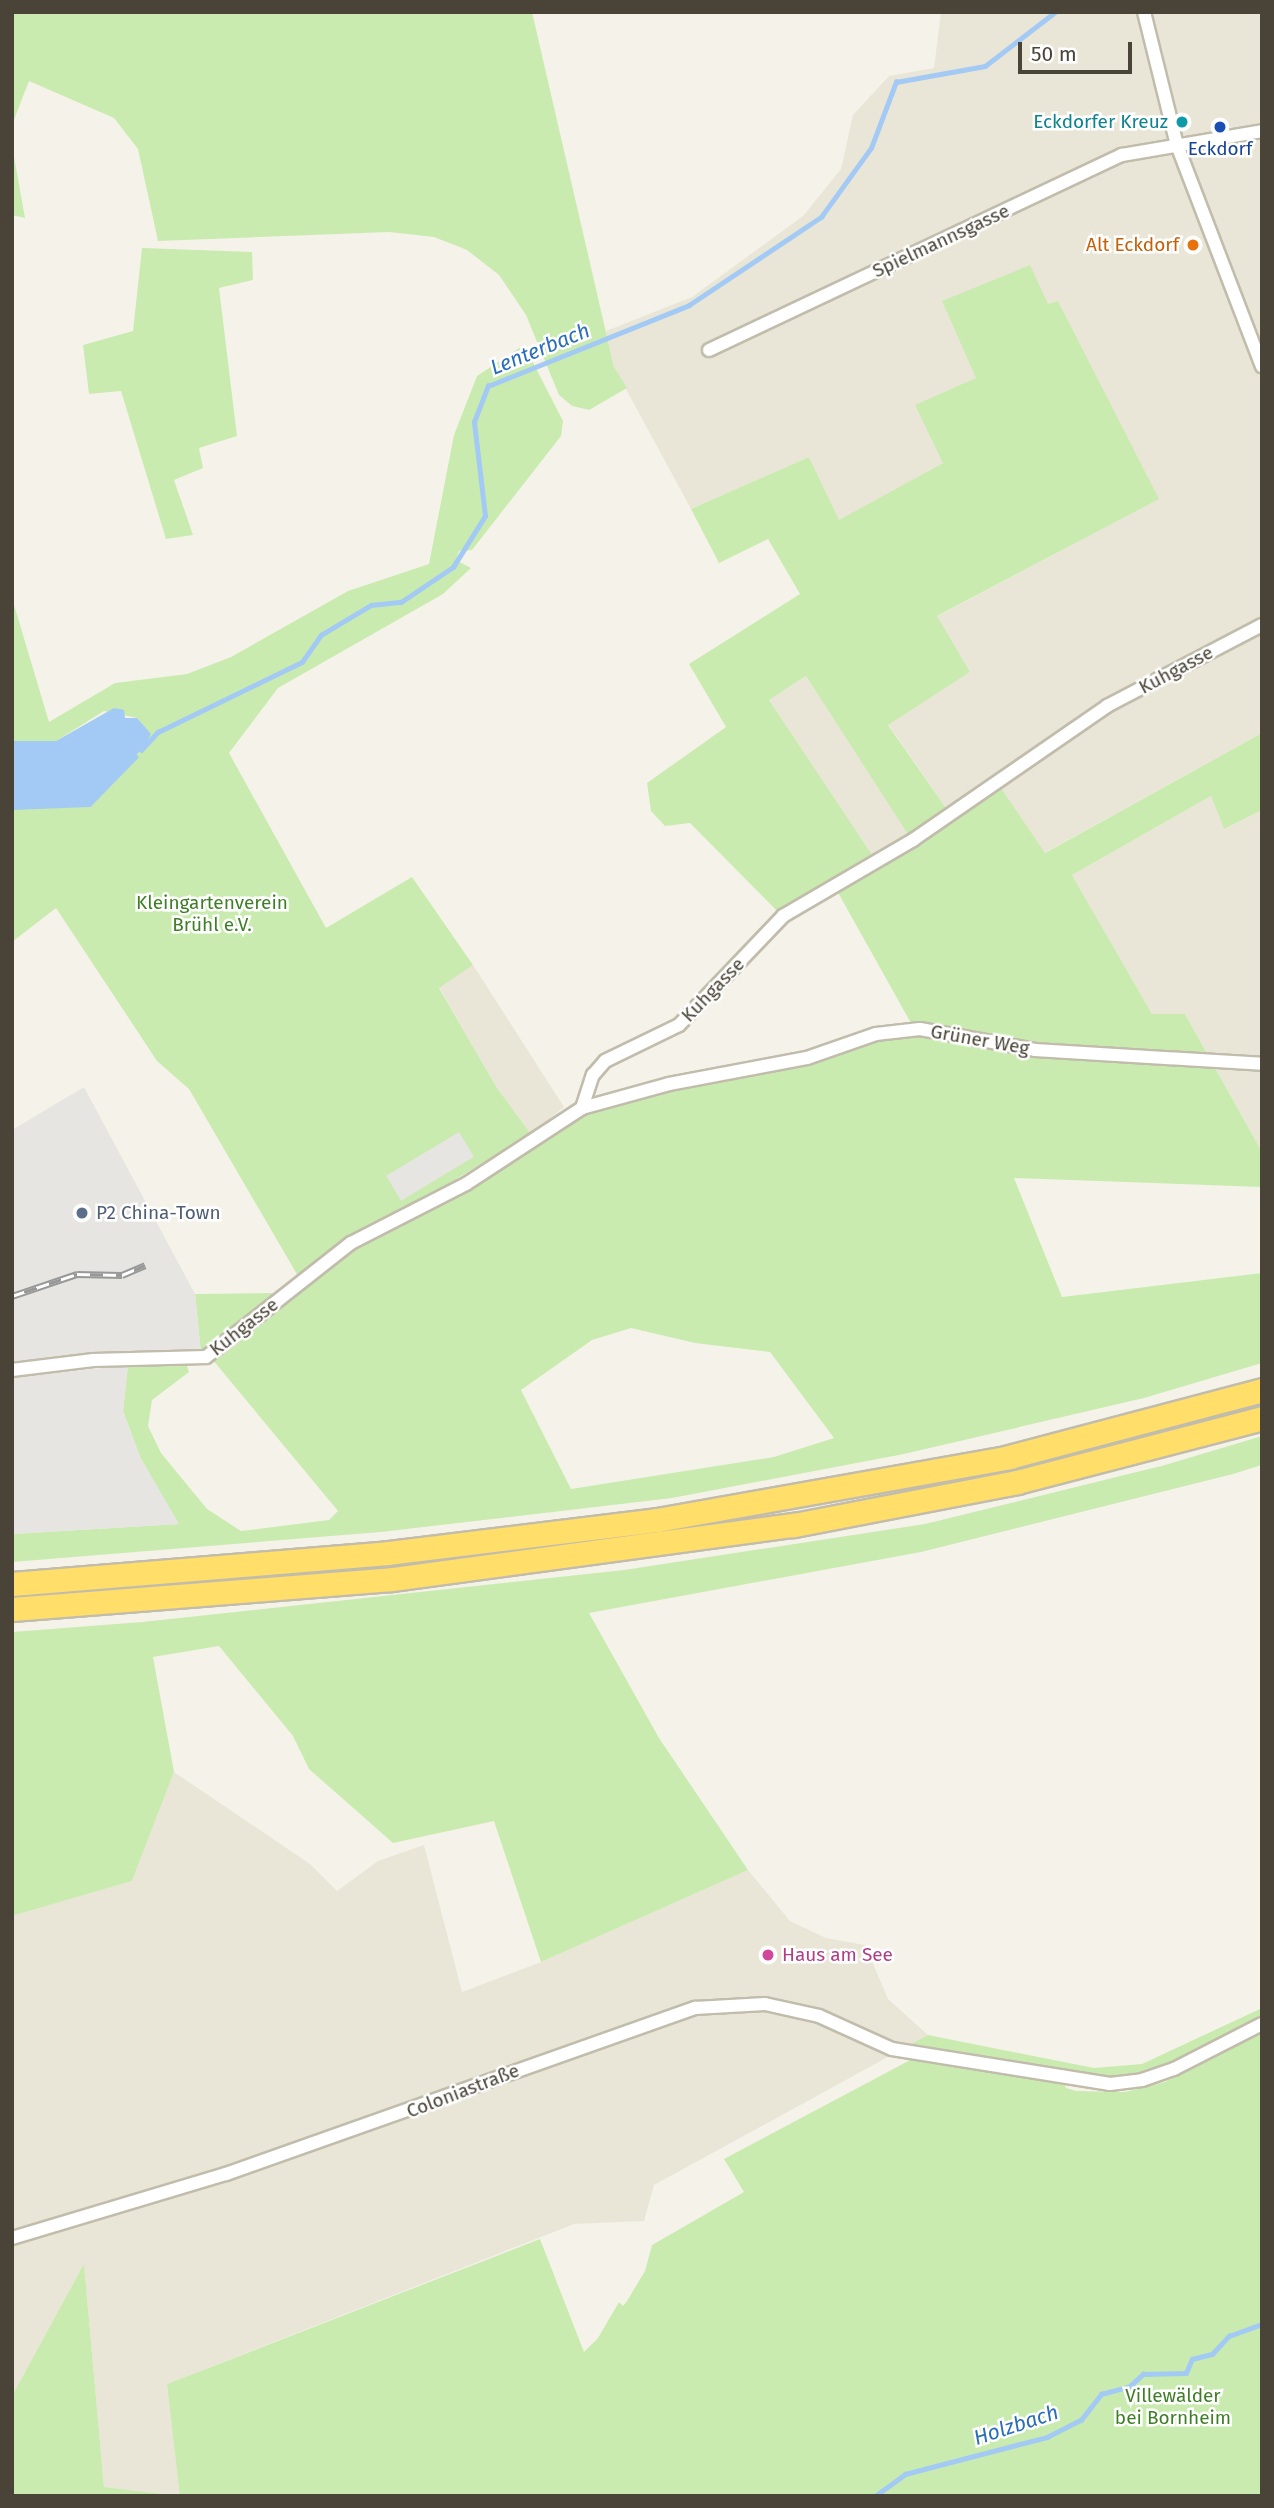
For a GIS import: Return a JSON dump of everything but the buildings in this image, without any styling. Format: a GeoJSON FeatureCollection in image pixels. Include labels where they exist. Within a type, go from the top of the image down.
{"type":"FeatureCollection","features":[{"type":"Feature","properties":{"kind":"highway"},"geometry":{"type":"LineString","coordinates":[[12,1584],[388,1553],[670,1518],[1009,1457],[1262,1390]]}},
{"type":"Feature","properties":{"kind":"highway"},"geometry":{"type":"LineString","coordinates":[[12,1609],[392,1578],[794,1525],[1017,1482],[1262,1418]]}},
{"type":"Feature","properties":{"kind":"street"},"geometry":{"type":"LineString","coordinates":[[1144,12],[1177,145],[1262,366]]}},
{"type":"Feature","properties":{"kind":"street","name":"Spielmannsgasse"},"geometry":{"type":"LineString","coordinates":[[709,349],[1122,155],[1262,131]]}},
{"type":"Feature","properties":{"kind":"street","name":"Kuhgasse"},"geometry":{"type":"LineString","coordinates":[[12,1370],[93,1360],[206,1357],[351,1243],[460,1187],[582,1108],[593,1075],[606,1061],[679,1025],[783,916],[913,840],[1107,706],[1262,625]]}},
{"type":"Feature","properties":{"kind":"street","name":"Grüner Weg"},"geometry":{"type":"LineString","coordinates":[[582,1108],[669,1084],[807,1058],[876,1034],[920,1029],[1035,1050],[1262,1064]]}},
{"type":"Feature","properties":{"kind":"street","name":"Coloniastraße"},"geometry":{"type":"LineString","coordinates":[[12,2238],[226,2174],[695,2008],[765,2004],[820,2016],[892,2049],[1110,2084],[1143,2080],[1174,2069],[1262,2024]]}},
{"type":"Feature","properties":{"kind":"shaded area"},"geometry":{"type":"Polygon","coordinates":[[[941,12],[1262,12],[1262,733],[1044,853],[1001,788],[955,821],[888,724],[970,672],[936,617],[1158,499],[1058,301],[1048,305],[976,378],[943,463],[839,521],[809,457],[691,509],[614,367],[606,331],[692,297],[803,216],[841,169],[853,115],[889,76],[934,68],[941,12]]]}},
{"type":"Feature","properties":{"kind":"shaded area"},"geometry":{"type":"Polygon","coordinates":[[[806,676],[911,837],[874,861],[769,700],[806,676]]]}},
{"type":"Feature","properties":{"kind":"shaded area"},"geometry":{"type":"Polygon","coordinates":[[[1211,796],[1224,829],[1262,810],[1262,1152],[1185,1014],[1152,1014],[1072,875],[1211,796]]]}},
{"type":"Feature","properties":{"kind":"shaded area"},"geometry":{"type":"Polygon","coordinates":[[[473,965],[564,1107],[531,1134],[497,1088],[439,987],[473,965]]]}},
{"type":"Feature","properties":{"kind":"shaded area","name":"P2 China-Town"},"geometry":{"type":"Polygon","coordinates":[[[84,1087],[195,1294],[201,1354],[12,1366],[12,1130],[84,1087]]]}},
{"type":"Feature","properties":{"kind":"shaded area"},"geometry":{"type":"Polygon","coordinates":[[[459,1132],[474,1157],[401,1201],[386,1176],[459,1132]]]}},
{"type":"Feature","properties":{"kind":"shaded area"},"geometry":{"type":"Polygon","coordinates":[[[128,1365],[123,1411],[140,1457],[179,1524],[12,1534],[12,1378],[128,1365]]]}},
{"type":"Feature","properties":{"kind":"shaded area"},"geometry":{"type":"Polygon","coordinates":[[[174,1772],[310,1864],[337,1891],[378,1861],[424,1845],[462,1992],[541,1962],[748,1870],[790,1921],[826,1938],[865,1945],[888,1999],[928,2035],[654,2185],[644,2221],[574,2224],[167,2384],[181,2496],[104,2487],[84,2265],[12,2396],[12,1916],[132,1881],[174,1772]]]}},
{"type":"Feature","properties":{"kind":"green space"},"geometry":{"type":"Polygon","coordinates":[[[12,12],[532,12],[614,367],[627,388],[589,410],[572,406],[559,395],[526,315],[499,275],[467,250],[434,237],[389,232],[158,241],[138,149],[114,118],[29,81],[12,125],[12,12]]]}},
{"type":"Feature","properties":{"kind":"green space"},"geometry":{"type":"Polygon","coordinates":[[[12,145],[25,218],[12,215],[12,145]]]}},
{"type":"Feature","properties":{"kind":"green space"},"geometry":{"type":"Polygon","coordinates":[[[142,248],[252,252],[253,280],[219,288],[237,436],[199,448],[203,468],[174,480],[193,535],[166,539],[121,391],[89,394],[83,345],[133,331],[142,248]]]}},
{"type":"Feature","properties":{"kind":"green space"},"geometry":{"type":"Polygon","coordinates":[[[1030,265],[1048,304],[1058,301],[1159,499],[937,616],[970,672],[888,725],[955,821],[1001,788],[1045,853],[1262,733],[1262,810],[1224,829],[1211,796],[1072,875],[1152,1014],[1185,1014],[1262,1152],[1262,1187],[1014,1178],[1062,1297],[1262,1273],[1262,1363],[1144,1398],[904,1454],[672,1498],[381,1532],[12,1562],[12,1534],[178,1524],[140,1457],[123,1411],[128,1365],[187,1366],[189,1372],[152,1400],[148,1426],[161,1453],[207,1509],[241,1531],[329,1520],[338,1511],[212,1359],[353,1248],[585,1113],[655,1092],[882,1038],[923,1034],[1036,1044],[912,1025],[836,889],[915,845],[806,676],[769,700],[874,858],[780,914],[690,823],[665,826],[651,811],[647,783],[726,727],[689,664],[800,594],[768,539],[719,563],[691,509],[809,457],[839,520],[943,463],[915,405],[976,378],[942,301],[1030,265]],[[631,1328],[592,1340],[521,1390],[571,1489],[774,1457],[834,1438],[770,1352],[695,1343],[631,1328]]]}},
{"type":"Feature","properties":{"kind":"green space","name":"Kleingartenverein Brühl e.V."},"geometry":{"type":"Polygon","coordinates":[[[524,345],[563,421],[561,436],[472,550],[459,551],[456,560],[471,568],[443,594],[278,688],[229,753],[326,928],[412,877],[473,965],[439,988],[497,1088],[531,1134],[456,1179],[455,1186],[363,1230],[298,1276],[189,1089],[157,1061],[56,908],[12,942],[12,807],[89,803],[144,747],[150,734],[137,718],[104,711],[56,741],[12,741],[12,598],[49,722],[115,683],[187,674],[231,657],[348,591],[429,564],[454,435],[477,376],[524,345]]]}},
{"type":"Feature","properties":{"kind":"green space"},"geometry":{"type":"Polygon","coordinates":[[[277,1293],[201,1354],[195,1294],[277,1293]]]}},
{"type":"Feature","properties":{"kind":"green space"},"geometry":{"type":"Polygon","coordinates":[[[1262,1436],[1262,1465],[1233,1474],[921,1552],[589,1613],[659,1738],[748,1870],[541,1962],[494,1821],[393,1843],[309,1769],[293,1736],[219,1646],[153,1657],[174,1772],[132,1881],[12,1916],[12,1632],[142,1622],[624,1570],[925,1524],[1165,1465],[1262,1436]]]}},
{"type":"Feature","properties":{"kind":"green space"},"geometry":{"type":"Polygon","coordinates":[[[1262,2008],[1262,2017],[1175,2061],[1142,2074],[1112,2077],[911,2044],[928,2035],[1094,2068],[1142,2064],[1262,2008]]]}},
{"type":"Feature","properties":{"kind":"green space","name":"Villewälder bei Bornheim"},"geometry":{"type":"Polygon","coordinates":[[[1262,2033],[1262,2496],[180,2496],[167,2384],[540,2239],[584,2352],[598,2338],[619,2302],[623,2306],[627,2301],[645,2271],[652,2245],[744,2192],[724,2159],[914,2058],[1064,2081],[1066,2088],[1076,2091],[1125,2092],[1165,2082],[1262,2033]]]}},
{"type":"Feature","properties":{"kind":"green space"},"geometry":{"type":"Polygon","coordinates":[[[84,2264],[104,2487],[180,2496],[12,2496],[12,2396],[84,2264]]]}},
{"type":"Feature","properties":{"kind":"water"},"geometry":{"type":"Polygon","coordinates":[[[114,708],[124,710],[125,718],[137,718],[151,734],[144,747],[89,804],[12,807],[12,741],[56,741],[114,708]]]}},
{"type":"Feature","properties":{"kind":"waterway","name":"Lenterbach"},"geometry":{"type":"LineString","coordinates":[[141,750],[158,732],[302,662],[321,635],[371,605],[401,602],[453,567],[485,516],[474,422],[488,386],[689,305],[821,217],[871,148],[896,82],[985,66],[1055,12]]}},
{"type":"Feature","properties":{"kind":"waterway","name":"Lenterbach"},"geometry":{"type":"LineString","coordinates":[[12,807],[89,804],[135,757]]}},
{"type":"Feature","properties":{"kind":"waterway","name":"Holzbach"},"geometry":{"type":"LineString","coordinates":[[875,2496],[905,2474],[1047,2437],[1081,2420],[1101,2394],[1130,2386],[1143,2374],[1186,2373],[1192,2359],[1212,2354],[1229,2336],[1262,2324]]}},
{"type":"Feature","properties":{"kind":"railway"},"geometry":{"type":"LineString","coordinates":[[12,1296],[77,1274],[122,1275],[145,1265]]}},
{"type":"Feature","properties":{"kind":"place","name":"Eckdorfer Kreuz"},"geometry":{"type":"Point","coordinates":[1182,122]}},
{"type":"Feature","properties":{"kind":"place","name":"Eckdorf"},"geometry":{"type":"Point","coordinates":[1220,127]}},
{"type":"Feature","properties":{"kind":"place","name":"Alt Eckdorf"},"geometry":{"type":"Point","coordinates":[1193,245]}},
{"type":"Feature","properties":{"kind":"place","name":"P2 China-Town"},"geometry":{"type":"Point","coordinates":[82,1213]}},
{"type":"Feature","properties":{"kind":"place","name":"Haus am See"},"geometry":{"type":"Point","coordinates":[768,1955]}}]}
